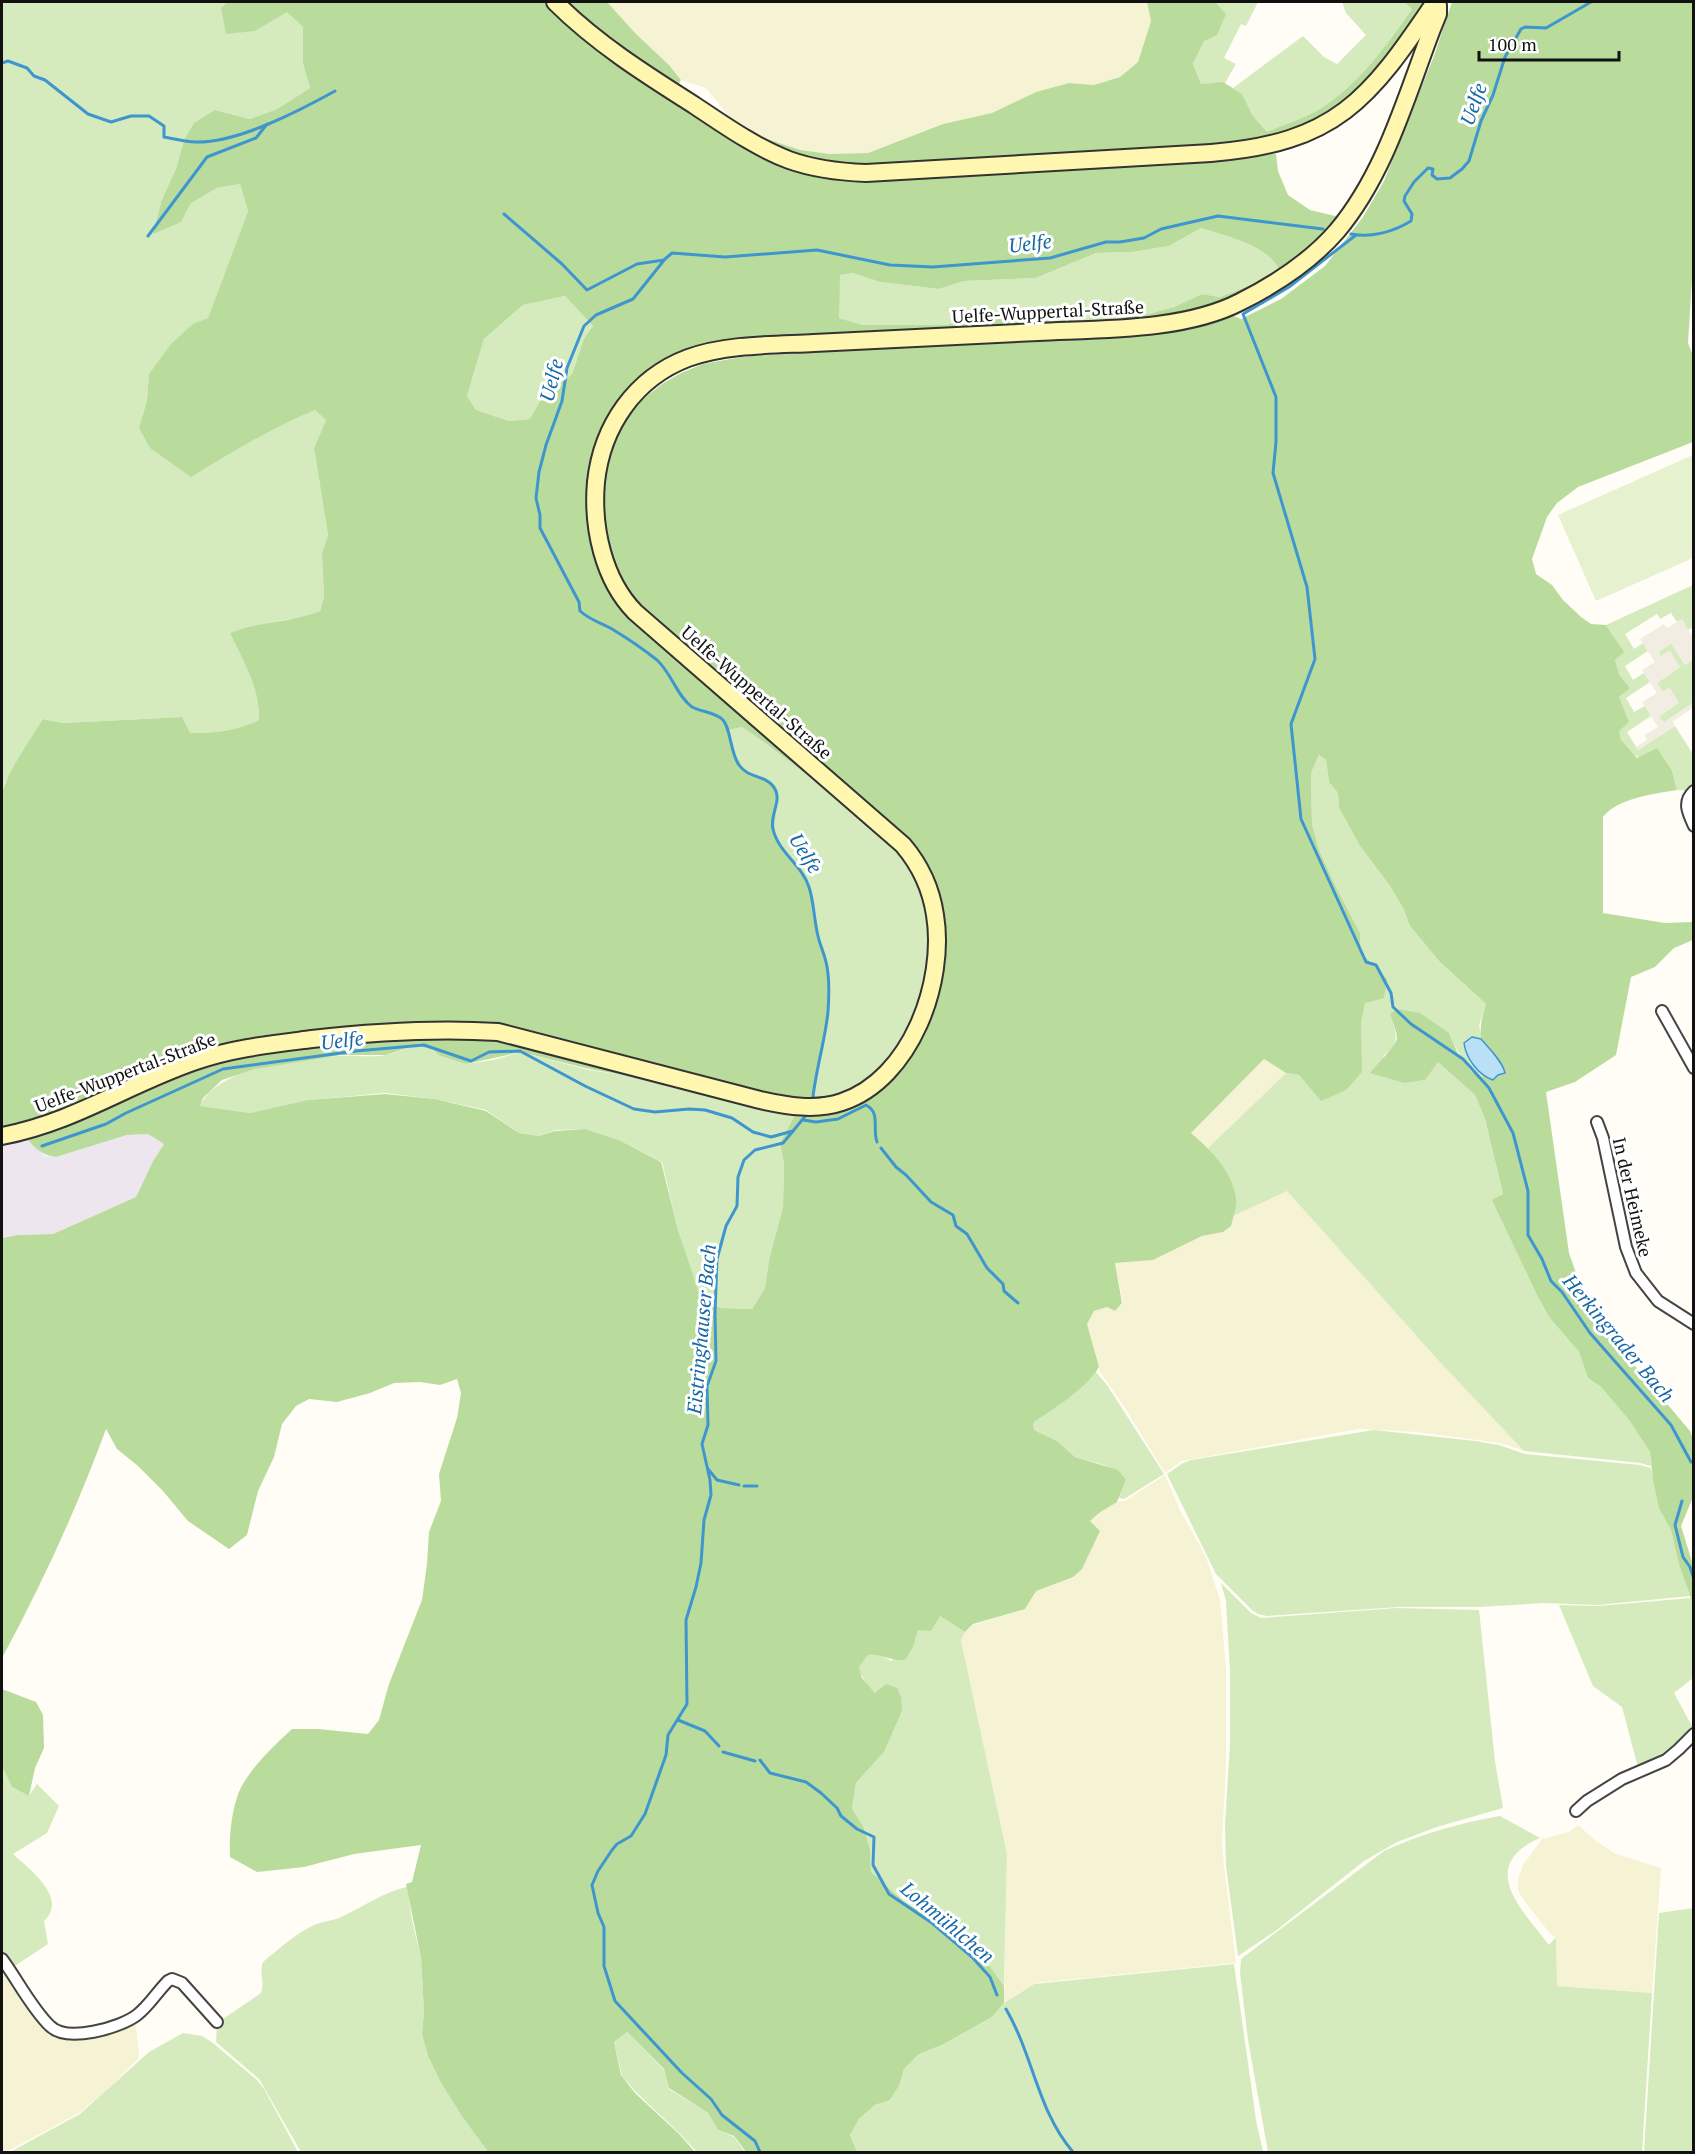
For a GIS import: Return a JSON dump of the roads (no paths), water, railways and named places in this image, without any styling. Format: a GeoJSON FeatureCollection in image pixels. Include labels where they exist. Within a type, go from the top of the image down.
{"type":"FeatureCollection","features":[{"type":"Feature","properties":{"kind":"main road"},"geometry":{"type":"LineString","coordinates":[[555,2],[614,52],[763,148],[789,160],[815,167],[866,172],[1211,153],[1257,148],[1293,139],[1335,118],[1362,98],[1397,58],[1435,2]]}},
{"type":"Feature","properties":{"kind":"main road","name":"Uelfe-Wuppertal-Straße"},"geometry":{"type":"LineString","coordinates":[[2,1136],[63,1119],[195,1061],[253,1047],[359,1034],[474,1030],[498,1032],[760,1100],[792,1106],[834,1104],[864,1092],[876,1084],[891,1071],[909,1044],[930,986],[935,957],[936,922],[926,881],[903,845],[635,612],[622,597],[608,569],[600,543],[596,518],[599,466],[604,445],[614,422],[634,394],[654,377],[687,359],[712,352],[788,344],[1088,330],[1171,323],[1218,312],[1239,303],[1307,260],[1337,231],[1362,195],[1382,157],[1432,29],[1438,10],[1435,2]]}},
{"type":"Feature","properties":{"kind":"street"},"geometry":{"type":"LineString","coordinates":[[1694,791],[1688,797],[1686,805],[1694,826]]}},
{"type":"Feature","properties":{"kind":"street"},"geometry":{"type":"LineString","coordinates":[[1662,1011],[1694,1068]]}},
{"type":"Feature","properties":{"kind":"street","name":"In der Heimeke"},"geometry":{"type":"LineString","coordinates":[[1597,1122],[1603,1138],[1626,1247],[1636,1273],[1658,1301],[1694,1324]]}},
{"type":"Feature","properties":{"kind":"street"},"geometry":{"type":"LineString","coordinates":[[1576,1811],[1587,1801],[1622,1779],[1666,1760],[1694,1734]]}},
{"type":"Feature","properties":{"kind":"street"},"geometry":{"type":"LineString","coordinates":[[2,1959],[46,2022],[60,2033],[87,2032],[129,2020],[141,2012],[171,1979],[182,1983],[217,2022]]}},
{"type":"Feature","properties":{"kind":"water"},"geometry":{"type":"Polygon","coordinates":[[[1472,1037],[1481,1039],[1499,1060],[1505,1073],[1493,1080],[1478,1070],[1465,1049],[1464,1043],[1472,1037]]]}},
{"type":"Feature","properties":{"kind":"waterway","name":"Uelfe"},"geometry":{"type":"LineString","coordinates":[[1351,234],[1382,233],[1411,221],[1412,214],[1404,201],[1414,182],[1428,168],[1433,169],[1432,175],[1437,179],[1450,178],[1469,161],[1505,57],[1521,29],[1525,27],[1546,28],[1591,2]]}},
{"type":"Feature","properties":{"kind":"waterway"},"geometry":{"type":"LineString","coordinates":[[2,63],[8,61],[27,68],[34,76],[45,80],[88,114],[111,122],[131,116],[149,116],[164,126],[164,137],[192,142],[213,141],[249,132],[304,108],[335,91]]}},
{"type":"Feature","properties":{"kind":"waterway"},"geometry":{"type":"LineString","coordinates":[[148,236],[207,157],[256,138],[267,124]]}},
{"type":"Feature","properties":{"kind":"waterway"},"geometry":{"type":"LineString","coordinates":[[504,214],[562,264],[587,290],[637,264],[664,260]]}},
{"type":"Feature","properties":{"kind":"waterway","name":"Uelfe"},"geometry":{"type":"LineString","coordinates":[[813,1097],[828,1012],[828,974],[806,879],[780,845],[773,829],[772,823],[777,802],[776,791],[769,782],[747,772],[739,765],[722,719],[692,707],[682,697],[657,660],[623,636],[580,611],[579,602],[540,528],[536,498],[539,472],[562,401],[567,368],[584,326],[596,315],[633,299],[672,253],[725,257],[817,250],[890,265],[933,267],[1050,258],[1106,242],[1144,238],[1161,229],[1218,216],[1323,229]]}},
{"type":"Feature","properties":{"kind":"waterway","name":"Herkingrader Bach"},"geometry":{"type":"LineString","coordinates":[[1356,235],[1289,287],[1243,314],[1276,397],[1273,473],[1307,587],[1315,659],[1291,724],[1301,819],[1366,962],[1376,965],[1391,993],[1393,1007],[1411,1024],[1463,1059],[1489,1088],[1513,1133],[1528,1191],[1528,1235],[1551,1281],[1562,1292],[1590,1333],[1671,1425],[1691,1462]]}},
{"type":"Feature","properties":{"kind":"waterway","name":"Uelfe"},"geometry":{"type":"LineString","coordinates":[[42,1146],[106,1124],[223,1069],[356,1051],[424,1045],[471,1061],[489,1052],[520,1051],[634,1109],[655,1112],[705,1110],[732,1118],[753,1132],[771,1137],[793,1131],[807,1114]]}},
{"type":"Feature","properties":{"kind":"waterway"},"geometry":{"type":"LineString","coordinates":[[803,1120],[816,1122],[838,1119],[866,1105],[871,1108],[875,1117],[877,1142]]}},
{"type":"Feature","properties":{"kind":"waterway","name":"Eistringhauser Bach"},"geometry":{"type":"LineString","coordinates":[[760,2152],[755,2141],[722,2115],[711,2099],[682,2073],[615,2001],[604,1966],[604,1927],[598,1913],[592,1885],[612,1850],[617,1844],[631,1836],[645,1814],[666,1755],[668,1735],[687,1704],[686,1620],[701,1563],[704,1520],[711,1495],[702,1444],[708,1425],[707,1386],[716,1361],[717,1259],[726,1226],[737,1206],[738,1177],[744,1160],[755,1150],[783,1143],[793,1131]]}},
{"type":"Feature","properties":{"kind":"waterway"},"geometry":{"type":"LineString","coordinates":[[881,1148],[896,1167],[931,1202],[953,1215],[956,1226],[967,1234],[987,1268],[1003,1284],[1004,1291],[1018,1303]]}},
{"type":"Feature","properties":{"kind":"waterway"},"geometry":{"type":"LineString","coordinates":[[708,1469],[717,1480],[739,1485]]}},
{"type":"Feature","properties":{"kind":"waterway"},"geometry":{"type":"LineString","coordinates":[[744,1486],[757,1486]]}},
{"type":"Feature","properties":{"kind":"waterway","name":"Herkingrader Bach"},"geometry":{"type":"LineString","coordinates":[[1682,1501],[1675,1525],[1683,1557],[1694,1579]]}},
{"type":"Feature","properties":{"kind":"waterway","name":"Lohmühlchen"},"geometry":{"type":"LineString","coordinates":[[678,1720],[705,1731],[719,1746]]}},
{"type":"Feature","properties":{"kind":"waterway","name":"Lohmühlchen"},"geometry":{"type":"LineString","coordinates":[[723,1752],[755,1761]]}},
{"type":"Feature","properties":{"kind":"waterway","name":"Lohmühlchen"},"geometry":{"type":"LineString","coordinates":[[760,1760],[770,1773],[806,1782],[821,1793],[837,1808],[841,1816],[857,1829],[874,1837],[873,1865],[889,1894],[932,1923],[972,1957],[990,1977],[997,1995]]}},
{"type":"Feature","properties":{"kind":"waterway","name":"Lohmühlchen"},"geometry":{"type":"LineString","coordinates":[[1006,2009],[1052,2119],[1073,2152]]}}]}
